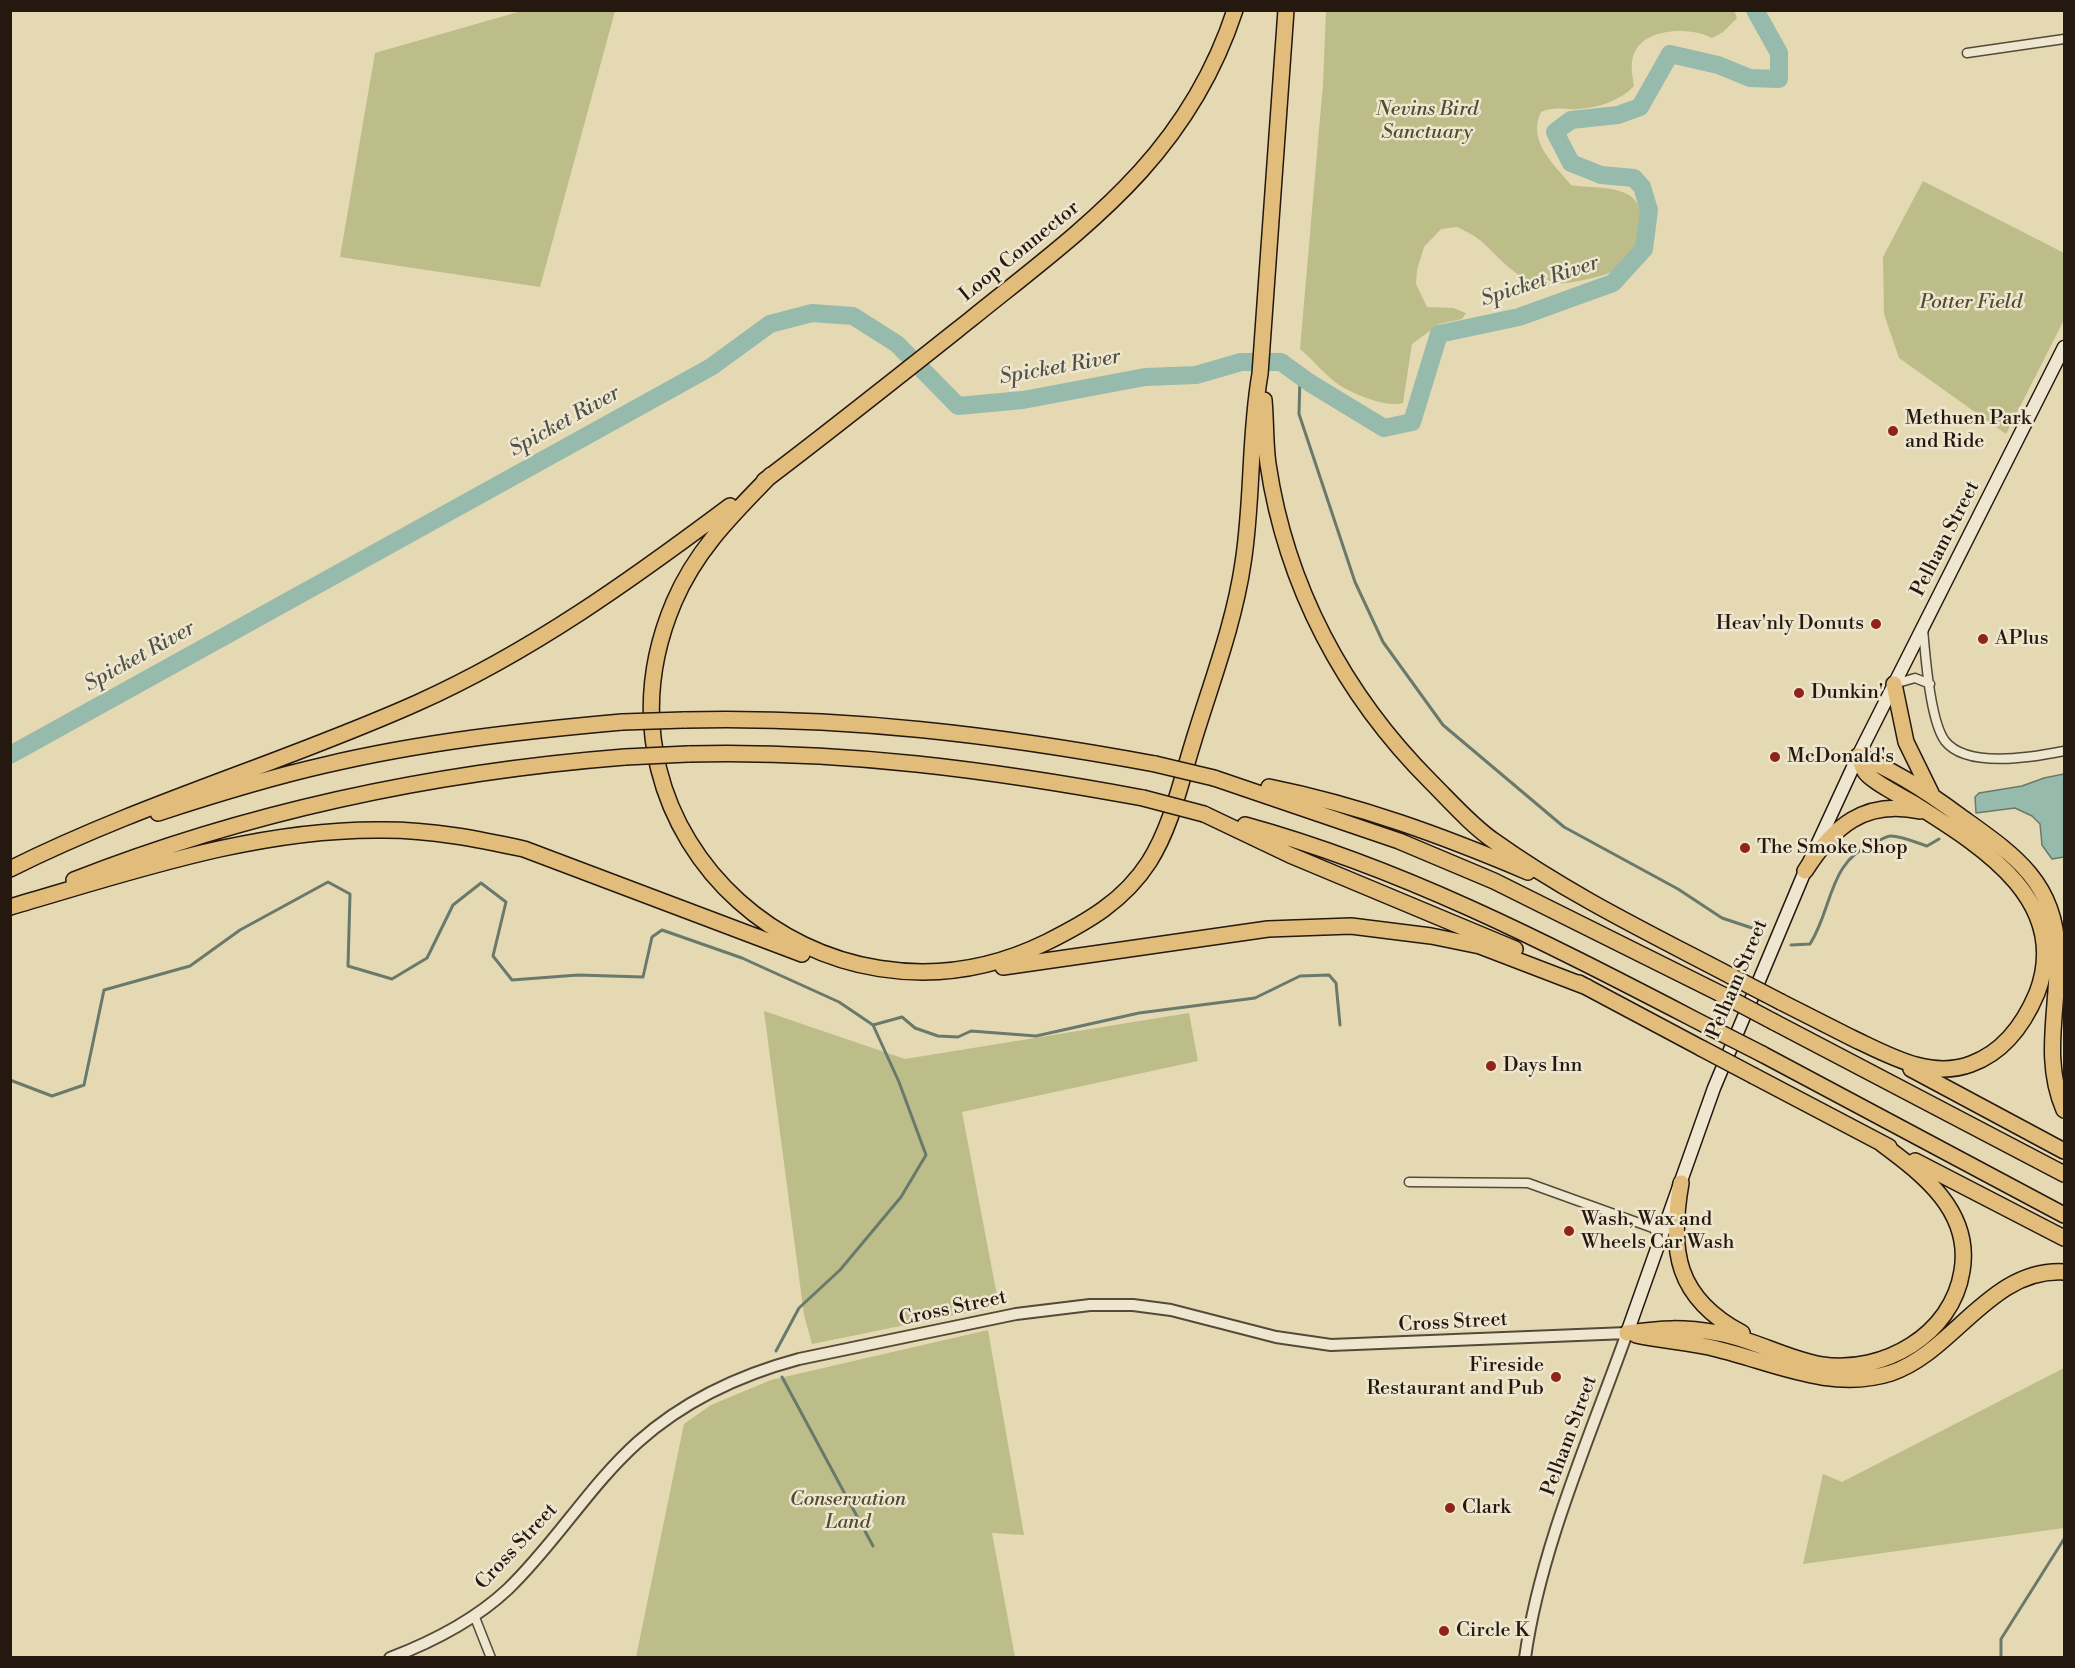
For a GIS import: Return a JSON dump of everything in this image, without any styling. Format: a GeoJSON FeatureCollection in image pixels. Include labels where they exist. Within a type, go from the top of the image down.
{"type":"FeatureCollection","features":[{"type":"Feature","properties":{"kind":"highway","name":"Loop Connector"},"geometry":{"type":"LineString","coordinates":[[771,475],[908,370],[1090,223],[1129,186],[1185,115],[1219,53],[1236,10]]}},
{"type":"Feature","properties":{"kind":"highway"},"geometry":{"type":"LineString","coordinates":[[961,970],[1022,953],[1094,917],[1131,886],[1158,846],[1168,822],[1239,586],[1247,531],[1256,401],[1263,342],[1286,10]]}},
{"type":"Feature","properties":{"kind":"highway"},"geometry":{"type":"LineString","coordinates":[[1260,374],[1268,465],[1283,532],[1318,628],[1342,670],[1389,736],[1449,800],[1492,840],[1572,891],[2064,1150]]}},
{"type":"Feature","properties":{"kind":"highway"},"geometry":{"type":"LineString","coordinates":[[10,869],[84,833],[213,781],[358,728],[489,667],[624,585],[771,475]]}},
{"type":"Feature","properties":{"kind":"highway"},"geometry":{"type":"LineString","coordinates":[[771,475],[711,538],[674,603],[663,635],[654,675],[655,744],[664,783],[679,821],[700,858],[718,880],[752,913],[780,933],[807,948],[849,964]]}},
{"type":"Feature","properties":{"kind":"highway"},"geometry":{"type":"LineString","coordinates":[[1894,684],[1906,742],[1932,795]]}},
{"type":"Feature","properties":{"kind":"highway"},"geometry":{"type":"LineString","coordinates":[[10,869],[153,814],[327,765],[477,738],[622,722],[806,721],[936,730],[1011,740],[1155,764],[1214,778],[1308,795],[1406,823],[1449,838],[1572,891]]}},
{"type":"Feature","properties":{"kind":"highway"},"geometry":{"type":"LineString","coordinates":[[10,907],[117,863],[191,837],[301,806],[417,782],[518,767],[625,757],[688,754],[795,755],[954,767],[1031,777],[1143,798],[1204,814],[1300,842],[1434,891],[1548,944],[1762,1054],[2064,1215]]}},
{"type":"Feature","properties":{"kind":"highway"},"geometry":{"type":"LineString","coordinates":[[1850,1037],[1922,1067],[1937,1069],[1969,1065],[1984,1058],[2010,1038],[2028,1013],[2039,986],[2043,941],[2038,920],[2029,899],[2001,864],[1929,813],[1866,773],[1858,756]]}},
{"type":"Feature","properties":{"kind":"highway"},"geometry":{"type":"LineString","coordinates":[[1858,756],[1932,795],[2018,858],[2039,886],[2048,904],[2058,949],[2052,1069],[2064,1110]]}},
{"type":"Feature","properties":{"kind":"highway"},"geometry":{"type":"LineString","coordinates":[[1214,778],[1399,841],[1452,863],[1588,927],[1723,995],[2064,1174]]}},
{"type":"Feature","properties":{"kind":"highway"},"geometry":{"type":"LineString","coordinates":[[1805,871],[1827,839],[1860,814],[1898,808],[1929,813]]}},
{"type":"Feature","properties":{"kind":"highway"},"geometry":{"type":"LineString","coordinates":[[1204,814],[1332,873],[1486,935],[2064,1238]]}},
{"type":"Feature","properties":{"kind":"highway"},"geometry":{"type":"LineString","coordinates":[[10,907],[222,849],[327,832],[410,831],[477,839],[524,849],[814,958],[900,972],[1012,966],[1268,929],[1351,926],[1431,936],[1480,946],[1587,987]]}},
{"type":"Feature","properties":{"kind":"highway"},"geometry":{"type":"LineString","coordinates":[[1627,1333],[1676,1328],[1720,1333],[1822,1365],[1863,1364],[1890,1357],[1914,1344],[1935,1326],[1952,1303],[1963,1266],[1959,1227],[1934,1187],[1921,1173],[1882,1144]]}},
{"type":"Feature","properties":{"kind":"highway"},"geometry":{"type":"LineString","coordinates":[[1681,1183],[1674,1238],[1677,1259],[1689,1284],[1700,1300],[1726,1324],[1763,1345]]}},
{"type":"Feature","properties":{"kind":"highway"},"geometry":{"type":"LineString","coordinates":[[1627,1333],[1714,1348],[1825,1378],[1868,1378],[1899,1370],[1924,1355],[2005,1288],[2032,1276],[2064,1272]]}},
{"type":"Feature","properties":{"kind":"main road","name":"Pelham Street"},"geometry":{"type":"LineString","coordinates":[[1627,1333],[1714,1088],[1805,871],[1858,756],[2064,347]]}},
{"type":"Feature","properties":{"kind":"street"},"geometry":{"type":"LineString","coordinates":[[1967,52],[2064,39]]}},
{"type":"Feature","properties":{"kind":"street"},"geometry":{"type":"LineString","coordinates":[[1923,628],[1930,684],[1940,730],[1945,741],[1955,750],[1976,756],[1999,758],[2064,751]]}},
{"type":"Feature","properties":{"kind":"street"},"geometry":{"type":"LineString","coordinates":[[1894,684],[1915,678],[1930,684]]}},
{"type":"Feature","properties":{"kind":"street"},"geometry":{"type":"LineString","coordinates":[[1408,1182],[1528,1183],[1653,1228],[1661,1238]]}},
{"type":"Feature","properties":{"kind":"street","name":"Cross Street"},"geometry":{"type":"LineString","coordinates":[[390,1658],[429,1641],[474,1615],[514,1583],[605,1475],[658,1426],[690,1403],[721,1386],[799,1359],[1016,1314],[1090,1305],[1133,1305],[1171,1310],[1276,1337],[1331,1345],[1627,1333]]}},
{"type":"Feature","properties":{"kind":"street","name":"Pelham Street"},"geometry":{"type":"LineString","coordinates":[[1525,1658],[1534,1606],[1550,1553],[1627,1333]]}},
{"type":"Feature","properties":{"kind":"street"},"geometry":{"type":"LineString","coordinates":[[474,1615],[491,1658]]}},
{"type":"Feature","properties":{"kind":"green space"},"geometry":{"type":"Polygon","coordinates":[[[525,10],[615,11],[540,287],[340,257],[375,53],[525,10]]]}},
{"type":"Feature","properties":{"kind":"green space","name":"Nevins Bird Sanctuary"},"geometry":{"type":"Polygon","coordinates":[[[1734,10],[1737,18],[1723,32],[1712,38],[1702,34],[1678,31],[1665,32],[1643,42],[1636,50],[1632,62],[1634,86],[1615,100],[1593,107],[1541,112],[1537,133],[1540,142],[1550,160],[1571,185],[1612,189],[1634,199],[1641,218],[1640,230],[1632,252],[1619,268],[1612,272],[1565,283],[1543,284],[1535,283],[1519,275],[1469,233],[1457,227],[1441,229],[1424,247],[1417,270],[1416,284],[1427,307],[1453,308],[1466,313],[1462,319],[1439,324],[1412,344],[1403,403],[1388,404],[1370,399],[1339,385],[1300,349],[1323,84],[1326,11],[1734,10]]]}},
{"type":"Feature","properties":{"kind":"green space","name":"Potter Field"},"geometry":{"type":"Polygon","coordinates":[[[1923,181],[2064,253],[2064,320],[2006,434],[1899,358],[1884,314],[1883,257],[1923,181]]]}},
{"type":"Feature","properties":{"kind":"green space"},"geometry":{"type":"Polygon","coordinates":[[[764,1011],[905,1059],[1189,1013],[1198,1061],[962,1112],[999,1306],[812,1344],[804,1315],[764,1011]]]}},
{"type":"Feature","properties":{"kind":"green space","name":"Conservation Land"},"geometry":{"type":"Polygon","coordinates":[[[988,1330],[1024,1535],[992,1533],[1015,1657],[636,1657],[684,1424],[711,1405],[771,1380],[988,1330]]]}},
{"type":"Feature","properties":{"kind":"green space"},"geometry":{"type":"Polygon","coordinates":[[[2064,1368],[2064,1528],[1803,1564],[1823,1474],[1842,1482],[2064,1368]]]}},
{"type":"Feature","properties":{"kind":"shaded area"},"geometry":{"type":"Polygon","coordinates":[[[2064,774],[2064,857],[2052,859],[2042,845],[2040,824],[2032,816],[2015,808],[1976,813],[1975,797],[1979,793],[2022,786],[2064,774]]]}},
{"type":"Feature","properties":{"kind":"waterway","name":"Spicket River"},"geometry":{"type":"LineString","coordinates":[[10,755],[711,367],[770,324],[812,313],[853,316],[897,344],[958,406],[1023,400],[1145,377],[1196,375],[1241,362],[1281,362],[1310,383],[1384,428],[1412,422],[1439,334],[1519,317],[1613,283],[1644,249],[1649,210],[1642,187],[1634,178],[1601,175],[1571,163],[1555,132],[1571,120],[1618,115],[1640,107],[1670,54],[1718,65],[1750,78],[1779,79],[1779,53],[1755,10]]}},
{"type":"Feature","properties":{"kind":"waterway"},"geometry":{"type":"LineString","coordinates":[[1300,376],[1299,414],[1355,582],[1383,642],[1443,725],[1564,827],[1678,889],[1722,918],[1761,931]]}},
{"type":"Feature","properties":{"kind":"waterway"},"geometry":{"type":"LineString","coordinates":[[1791,945],[1810,944],[1840,873],[1859,851],[1889,836],[1900,837],[1927,846],[1939,839]]}},
{"type":"Feature","properties":{"kind":"waterway"},"geometry":{"type":"LineString","coordinates":[[10,1080],[52,1096],[84,1085],[104,990],[190,966],[240,930],[328,882],[350,894],[348,966],[392,979],[427,958],[453,905],[481,883],[506,902],[493,956],[512,980],[578,975],[643,977],[652,937],[662,930],[742,958],[839,1002],[873,1025],[899,1082],[926,1155],[901,1197],[840,1270],[799,1308],[776,1351]]}},
{"type":"Feature","properties":{"kind":"waterway"},"geometry":{"type":"LineString","coordinates":[[873,1025],[902,1017],[915,1028],[938,1036],[958,1037],[971,1031],[1036,1036],[1139,1013],[1255,998],[1300,976],[1329,975],[1336,983],[1340,1025]]}},
{"type":"Feature","properties":{"kind":"waterway"},"geometry":{"type":"LineString","coordinates":[[782,1377],[873,1546]]}},
{"type":"Feature","properties":{"kind":"waterway"},"geometry":{"type":"LineString","coordinates":[[2001,1658],[2001,1639],[2064,1539]]}},
{"type":"Feature","properties":{"kind":"place","name":"Methuen Park and Ride"},"geometry":{"type":"Point","coordinates":[1893,431]}},
{"type":"Feature","properties":{"kind":"place","name":"Heav'nly Donuts"},"geometry":{"type":"Point","coordinates":[1876,624]}},
{"type":"Feature","properties":{"kind":"place","name":"APlus"},"geometry":{"type":"Point","coordinates":[1983,639]}},
{"type":"Feature","properties":{"kind":"place","name":"Dunkin'"},"geometry":{"type":"Point","coordinates":[1799,693]}},
{"type":"Feature","properties":{"kind":"place","name":"McDonald's"},"geometry":{"type":"Point","coordinates":[1775,757]}},
{"type":"Feature","properties":{"kind":"place","name":"The Smoke Shop"},"geometry":{"type":"Point","coordinates":[1745,848]}},
{"type":"Feature","properties":{"kind":"place","name":"Days Inn"},"geometry":{"type":"Point","coordinates":[1491,1066]}},
{"type":"Feature","properties":{"kind":"place","name":"Wash, Wax and Wheels Car Wash"},"geometry":{"type":"Point","coordinates":[1569,1231]}},
{"type":"Feature","properties":{"kind":"place","name":"Fireside Restaurant and Pub"},"geometry":{"type":"Point","coordinates":[1556,1377]}},
{"type":"Feature","properties":{"kind":"place","name":"Clark"},"geometry":{"type":"Point","coordinates":[1450,1508]}},
{"type":"Feature","properties":{"kind":"place","name":"Circle K"},"geometry":{"type":"Point","coordinates":[1444,1631]}}]}
